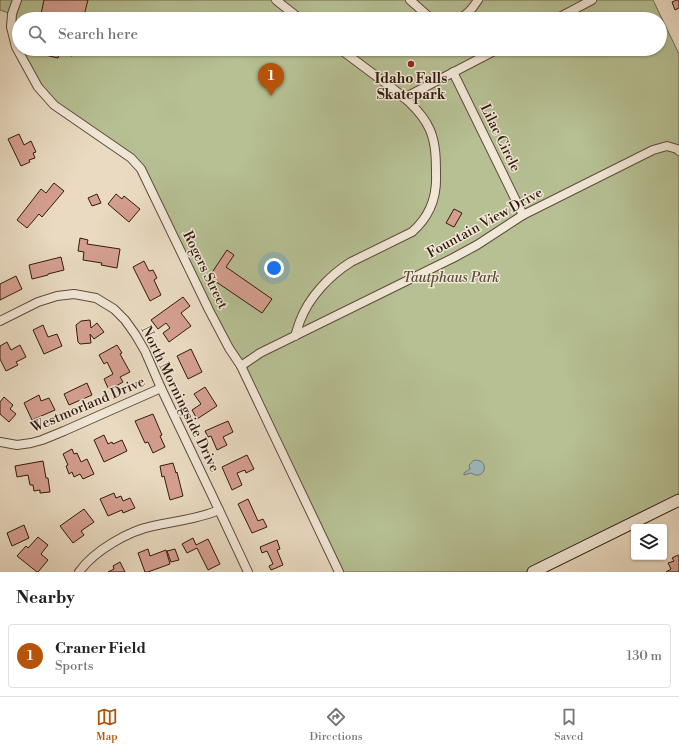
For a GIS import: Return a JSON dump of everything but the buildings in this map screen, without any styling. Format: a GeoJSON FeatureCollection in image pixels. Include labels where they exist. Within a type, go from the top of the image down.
{"type":"FeatureCollection","features":[{"type":"Feature","properties":{"kind":"street","name":"Rogers Street"},"geometry":{"type":"LineString","coordinates":[[13,12],[17,0]]}},
{"type":"Feature","properties":{"kind":"street"},"geometry":{"type":"LineString","coordinates":[[276,0],[291,12]]}},
{"type":"Feature","properties":{"kind":"street"},"geometry":{"type":"LineString","coordinates":[[410,0],[424,12]]}},
{"type":"Feature","properties":{"kind":"street"},"geometry":{"type":"LineString","coordinates":[[469,12],[478,0]]}},
{"type":"Feature","properties":{"kind":"street"},"geometry":{"type":"LineString","coordinates":[[569,12],[591,0]]}},
{"type":"Feature","properties":{"kind":"street","name":"Rogers Street"},"geometry":{"type":"LineString","coordinates":[[12,14],[12,27]]}},
{"type":"Feature","properties":{"kind":"street","name":"Rogers Street"},"geometry":{"type":"LineString","coordinates":[[21,56],[38,88],[54,105],[131,158],[141,169],[209,310],[229,348],[241,366],[339,572]]}},
{"type":"Feature","properties":{"kind":"street"},"geometry":{"type":"LineString","coordinates":[[295,336],[306,308],[317,292],[332,276],[351,262],[412,232],[418,227],[430,208],[434,195],[436,183],[436,157],[434,141],[430,129],[423,118],[399,93],[349,56]]}},
{"type":"Feature","properties":{"kind":"street"},"geometry":{"type":"LineString","coordinates":[[404,98],[484,56]]}},
{"type":"Feature","properties":{"kind":"street","name":"Lilac Circle"},"geometry":{"type":"LineString","coordinates":[[453,72],[523,215]]}},
{"type":"Feature","properties":{"kind":"street","name":"Fountain View Drive"},"geometry":{"type":"LineString","coordinates":[[241,366],[260,353],[453,258],[477,245],[523,215],[653,150],[667,146],[677,149],[679,152]]}},
{"type":"Feature","properties":{"kind":"street","name":"North Morningside Drive"},"geometry":{"type":"LineString","coordinates":[[0,321],[38,302],[57,296],[74,294],[96,298],[114,309],[125,320],[145,351],[248,572]]}},
{"type":"Feature","properties":{"kind":"street","name":"Westmorland Drive"},"geometry":{"type":"LineString","coordinates":[[0,442],[17,444],[31,443],[42,440],[161,388]]}},
{"type":"Feature","properties":{"kind":"street"},"geometry":{"type":"LineString","coordinates":[[533,572],[679,500]]}},
{"type":"Feature","properties":{"kind":"street"},"geometry":{"type":"LineString","coordinates":[[79,572],[85,564],[101,550],[133,533],[151,526],[209,514],[219,510]]}},
{"type":"Feature","properties":{"kind":"green space","name":"Tautphaus Park"},"geometry":{"type":"Polygon","coordinates":[[[0,0],[653,0],[659,12],[12,12],[12,14],[0,10],[0,0]]]}},
{"type":"Feature","properties":{"kind":"green space","name":"Tautphaus Park"},"geometry":{"type":"Polygon","coordinates":[[[667,29],[679,54],[679,500],[533,572],[339,572],[141,169],[54,105],[22,56],[667,56],[667,29]]]}},
{"type":"Feature","properties":{"kind":"water"},"geometry":{"type":"Polygon","coordinates":[[[474,460],[483,463],[483,473],[480,475],[471,473],[464,475],[464,473],[470,469],[469,465],[474,460]]]}},
{"type":"Feature","properties":{"kind":"place","name":"Idaho Falls Skatepark"},"geometry":{"type":"Point","coordinates":[411,64]}},
{"type":"Feature","properties":{"kind":"place","name":"Craner Field"},"geometry":{"type":"Point","coordinates":[271,96]}}]}
